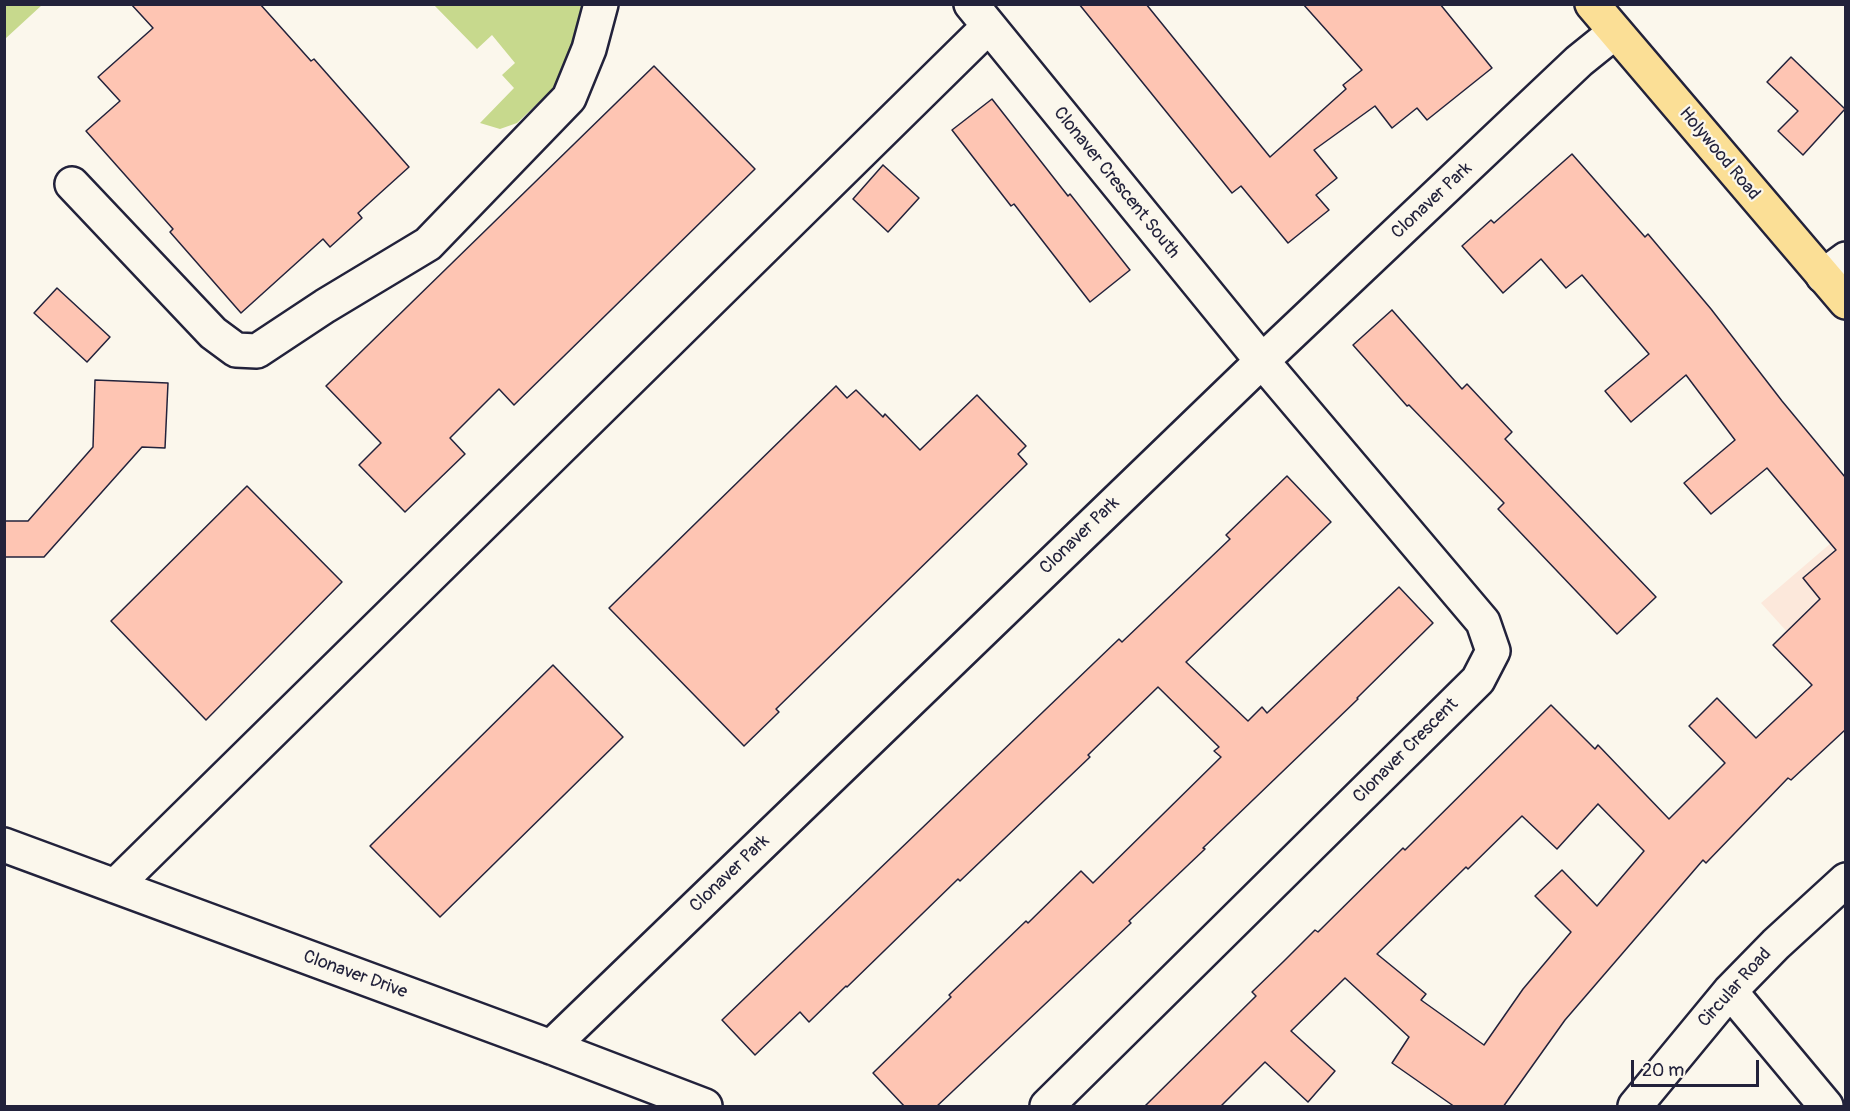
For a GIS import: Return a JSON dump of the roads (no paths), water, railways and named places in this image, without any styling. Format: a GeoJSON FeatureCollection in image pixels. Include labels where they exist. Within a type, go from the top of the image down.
{"type":"FeatureCollection","features":[{"type":"Feature","properties":{"kind":"main road","name":"Holywood Road"},"geometry":{"type":"LineString","coordinates":[[1592,4],[1615,32],[1834,267],[1845,302]]}},
{"type":"Feature","properties":{"kind":"street"},"geometry":{"type":"LineString","coordinates":[[72,184],[213,333],[236,350],[257,351],[325,306],[428,244],[569,98],[589,50],[601,4]]}},
{"type":"Feature","properties":{"kind":"street"},"geometry":{"type":"LineString","coordinates":[[114,886],[980,15]]}},
{"type":"Feature","properties":{"kind":"street","name":"Clonaver Crescent South"},"geometry":{"type":"LineString","coordinates":[[980,15],[1262,361]]}},
{"type":"Feature","properties":{"kind":"street","name":"Clonaver Park"},"geometry":{"type":"LineString","coordinates":[[551,1047],[1262,361],[1579,61],[1615,32]]}},
{"type":"Feature","properties":{"kind":"street","name":"Clonaver Crescent"},"geometry":{"type":"LineString","coordinates":[[1047,1107],[1478,680],[1493,651],[1483,622],[1262,361]]}},
{"type":"Feature","properties":{"kind":"street","name":"Clonaver Drive"},"geometry":{"type":"LineString","coordinates":[[4,845],[551,1047],[705,1107]]}},
{"type":"Feature","properties":{"kind":"street","name":"Circular Road"},"geometry":{"type":"LineString","coordinates":[[1635,1107],[1730,990],[1845,880]]}},
{"type":"Feature","properties":{"kind":"street"},"geometry":{"type":"LineString","coordinates":[[1730,990],[1826,1107]]}}]}
